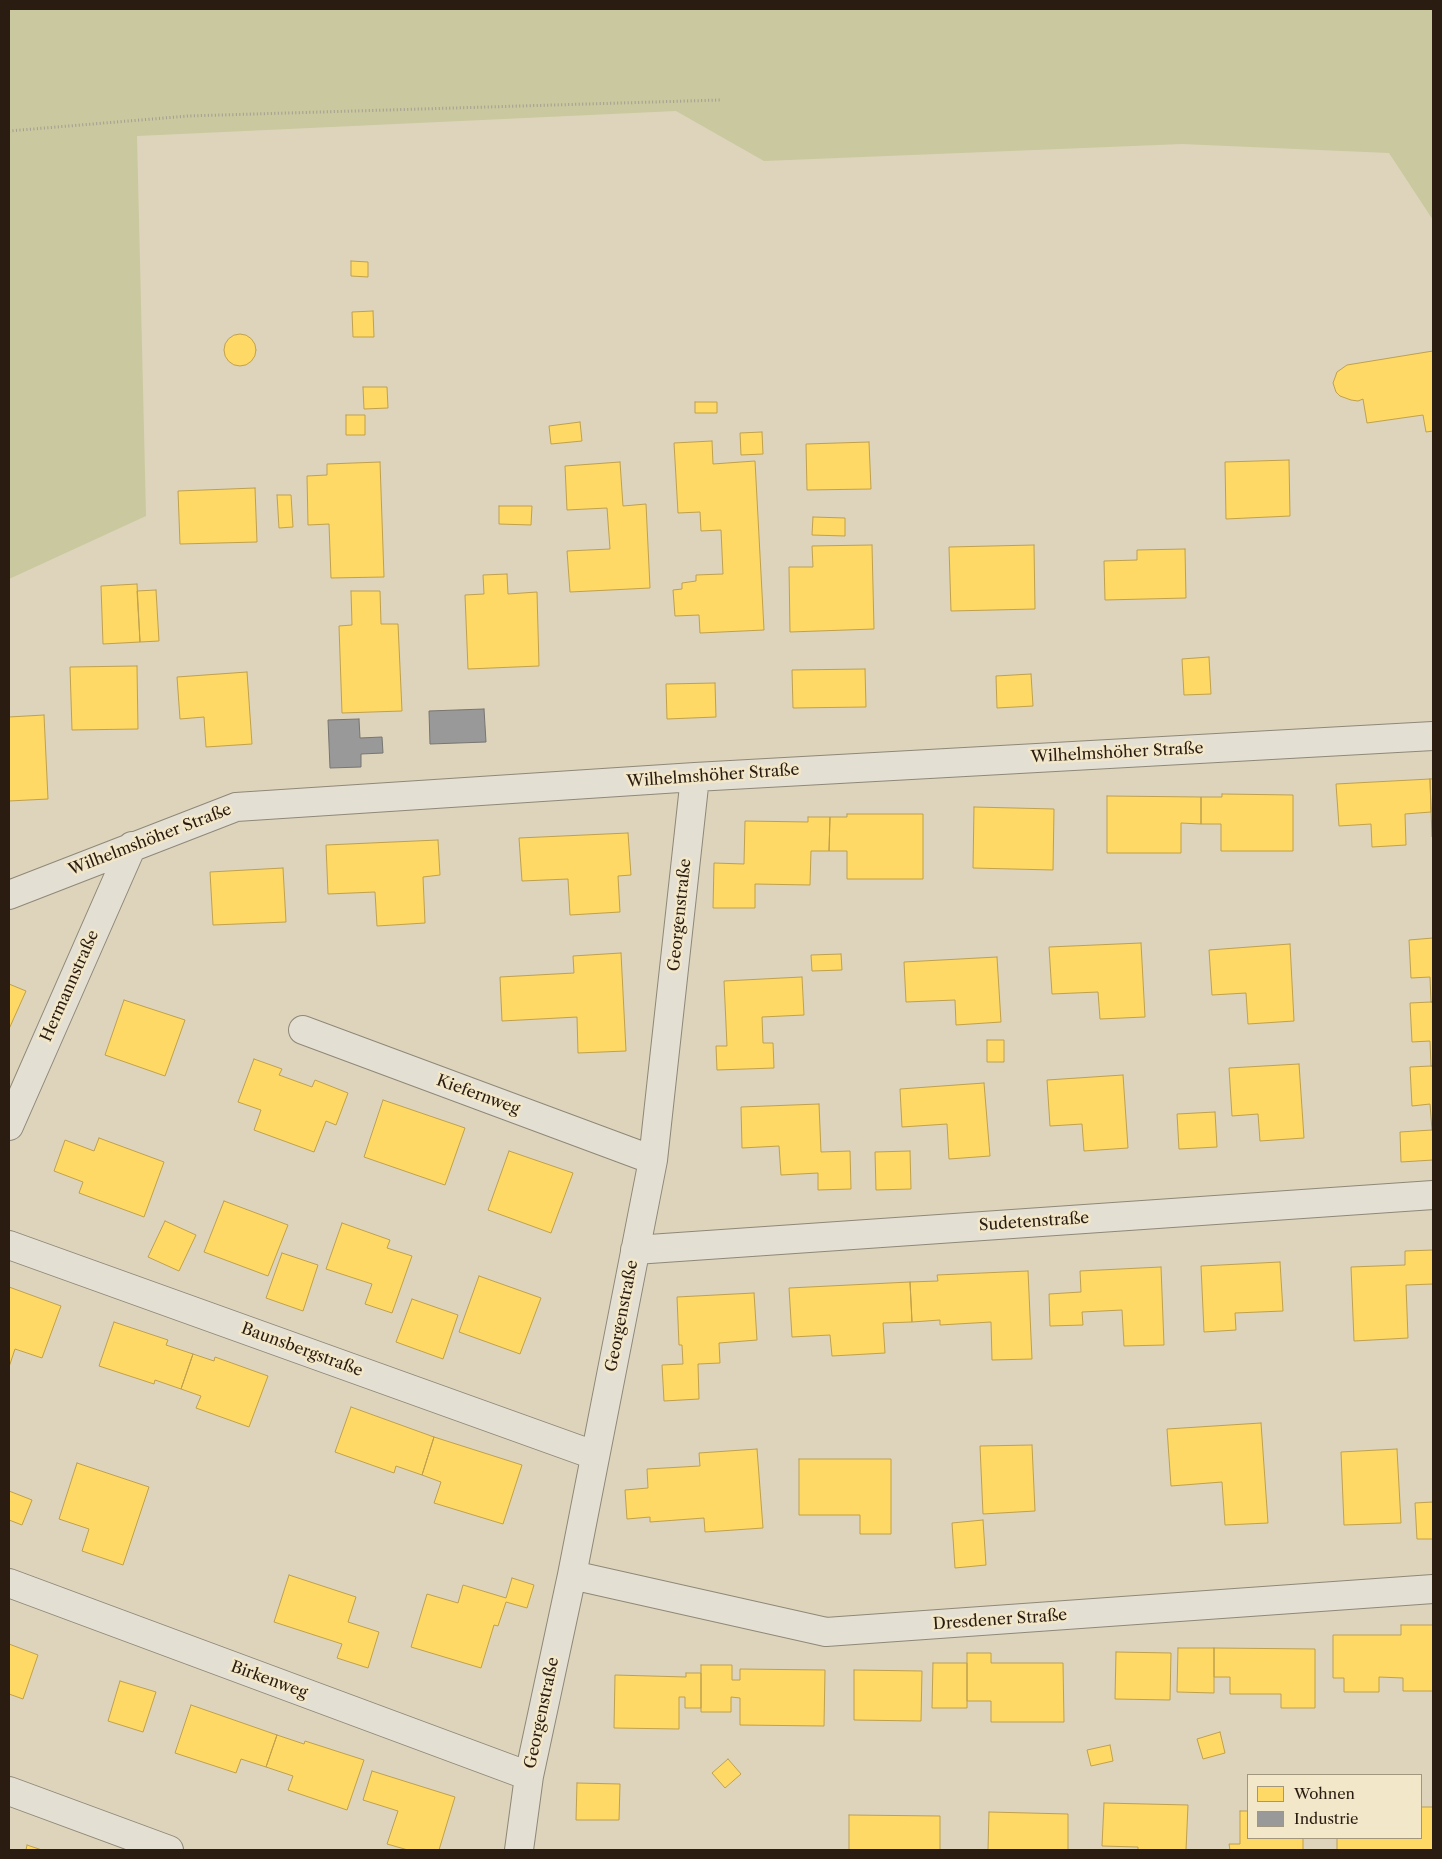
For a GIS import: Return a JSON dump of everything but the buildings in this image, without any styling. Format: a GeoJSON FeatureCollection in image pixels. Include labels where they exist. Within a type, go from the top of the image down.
{"type":"FeatureCollection","features":[{"type":"Feature","properties":{"kind":"street","name":"Wilhelmshöher Straße"},"geometry":{"type":"LineString","coordinates":[[9,895],[236,807],[694,777],[1433,736]]}},
{"type":"Feature","properties":{"kind":"street","name":"Georgenstraße"},"geometry":{"type":"LineString","coordinates":[[519,1850],[528,1776],[572,1575],[653,1160],[694,777]]}},
{"type":"Feature","properties":{"kind":"street","name":"Hermannstraße"},"geometry":{"type":"LineString","coordinates":[[9,1126],[132,846]]}},
{"type":"Feature","properties":{"kind":"street","name":"Kiefernweg"},"geometry":{"type":"LineString","coordinates":[[303,1030],[653,1160]]}},
{"type":"Feature","properties":{"kind":"street","name":"Sudetenstraße"},"geometry":{"type":"LineString","coordinates":[[635,1250],[1433,1196]]}},
{"type":"Feature","properties":{"kind":"street","name":"Baunsbergstraße"},"geometry":{"type":"LineString","coordinates":[[9,1245],[594,1455]]}},
{"type":"Feature","properties":{"kind":"street","name":"Dresdener Straße"},"geometry":{"type":"LineString","coordinates":[[572,1575],[826,1632],[1433,1588]]}},
{"type":"Feature","properties":{"kind":"street","name":"Birkenweg"},"geometry":{"type":"LineString","coordinates":[[9,1583],[528,1776]]}},
{"type":"Feature","properties":{"kind":"street"},"geometry":{"type":"LineString","coordinates":[[9,1791],[169,1850]]}},
{"type":"Feature","properties":{"kind":"path"},"geometry":{"type":"LineString","coordinates":[[9,131],[188,116],[720,100]]}},
{"type":"Feature","properties":{"kind":"shaded area"},"geometry":{"type":"Polygon","coordinates":[[[9,9],[1433,9],[1433,220],[1389,153],[1182,144],[764,161],[676,111],[137,136],[146,516],[9,579],[9,9]]]}}]}
